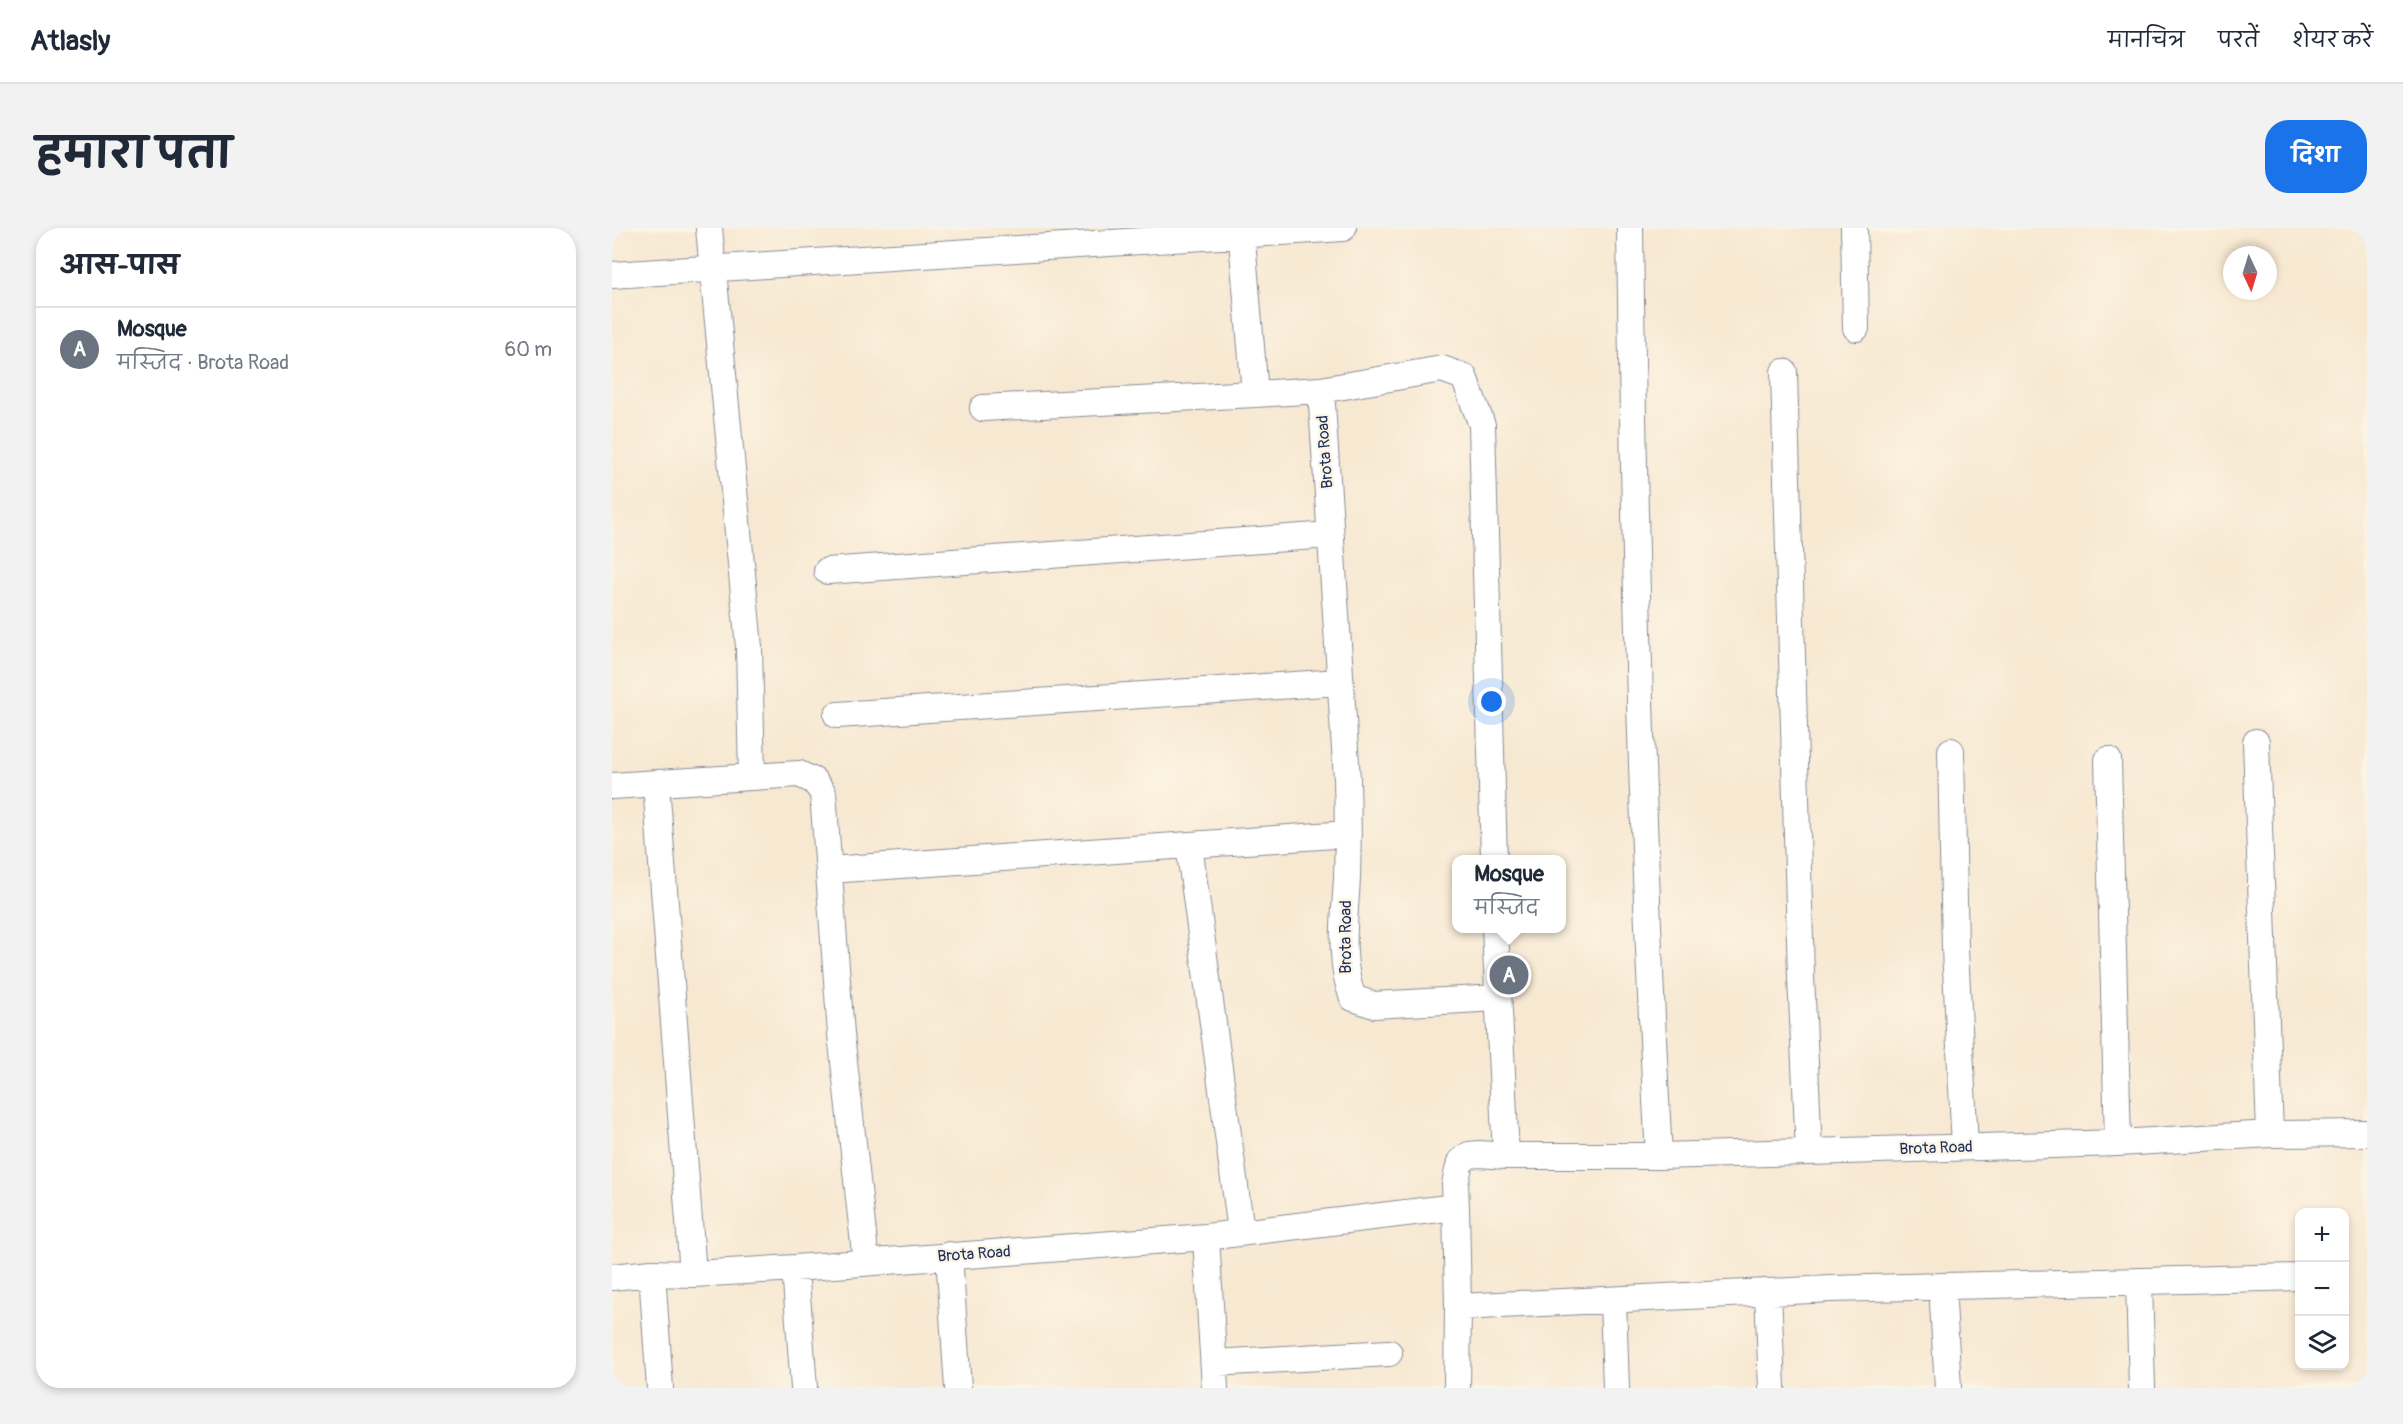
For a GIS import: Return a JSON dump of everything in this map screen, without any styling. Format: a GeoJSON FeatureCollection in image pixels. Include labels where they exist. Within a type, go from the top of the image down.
{"type":"FeatureCollection","features":[{"type":"Feature","properties":{"kind":"street"},"geometry":{"type":"LineString","coordinates":[[709,228],[749,647],[752,777]]}},
{"type":"Feature","properties":{"kind":"street"},"geometry":{"type":"LineString","coordinates":[[612,275],[1241,231],[1343,228]]}},
{"type":"Feature","properties":{"kind":"street"},"geometry":{"type":"LineString","coordinates":[[1630,228],[1631,376],[1649,964],[1659,1156]]}},
{"type":"Feature","properties":{"kind":"street"},"geometry":{"type":"LineString","coordinates":[[1854,228],[1856,328]]}},
{"type":"Feature","properties":{"kind":"street"},"geometry":{"type":"LineString","coordinates":[[1241,231],[1255,394]]}},
{"type":"Feature","properties":{"kind":"street"},"geometry":{"type":"LineString","coordinates":[[983,408],[1321,390],[1442,369],[1464,376],[1482,425],[1494,855]]}},
{"type":"Feature","properties":{"kind":"street"},"geometry":{"type":"LineString","coordinates":[[1784,372],[1801,964],[1809,1152]]}},
{"type":"Feature","properties":{"kind":"street","name":"Brota Road"},"geometry":{"type":"LineString","coordinates":[[1321,390],[1348,834],[1344,958],[1346,981],[1353,998],[1374,1005],[1497,998]]}},
{"type":"Feature","properties":{"kind":"street"},"geometry":{"type":"LineString","coordinates":[[827,571],[1330,535]]}},
{"type":"Feature","properties":{"kind":"street"},"geometry":{"type":"LineString","coordinates":[[837,715],[1340,682]]}},
{"type":"Feature","properties":{"kind":"street"},"geometry":{"type":"LineString","coordinates":[[2256,742],[2270,1134]]}},
{"type":"Feature","properties":{"kind":"street"},"geometry":{"type":"LineString","coordinates":[[1951,751],[1955,949],[1965,1147]]}},
{"type":"Feature","properties":{"kind":"street"},"geometry":{"type":"LineString","coordinates":[[2108,760],[2118,1143]]}},
{"type":"Feature","properties":{"kind":"street"},"geometry":{"type":"LineString","coordinates":[[612,786],[799,774],[814,781],[823,793],[841,1034],[866,1262]]}},
{"type":"Feature","properties":{"kind":"street"},"geometry":{"type":"LineString","coordinates":[[657,784],[693,1274]]}},
{"type":"Feature","properties":{"kind":"street"},"geometry":{"type":"LineString","coordinates":[[828,870],[1348,834]]}},
{"type":"Feature","properties":{"kind":"street"},"geometry":{"type":"LineString","coordinates":[[1189,845],[1241,1231]]}},
{"type":"Feature","properties":{"kind":"street"},"geometry":{"type":"LineString","coordinates":[[1495,933],[1506,1156]]}},
{"type":"Feature","properties":{"kind":"street","name":"Brota Road"},"geometry":{"type":"LineString","coordinates":[[612,1276],[795,1268],[1206,1237],[1456,1207],[1455,1184],[1460,1162],[1469,1155],[1659,1156],[2118,1143],[2270,1134],[2367,1133]]}},
{"type":"Feature","properties":{"kind":"street"},"geometry":{"type":"LineString","coordinates":[[1456,1207],[1457,1388]]}},
{"type":"Feature","properties":{"kind":"street"},"geometry":{"type":"LineString","coordinates":[[1206,1237],[1215,1388]]}},
{"type":"Feature","properties":{"kind":"street"},"geometry":{"type":"LineString","coordinates":[[950,1255],[958,1388]]}},
{"type":"Feature","properties":{"kind":"street"},"geometry":{"type":"LineString","coordinates":[[795,1268],[804,1388]]}},
{"type":"Feature","properties":{"kind":"street"},"geometry":{"type":"LineString","coordinates":[[652,1273],[660,1388]]}},
{"type":"Feature","properties":{"kind":"street"},"geometry":{"type":"LineString","coordinates":[[1458,1307],[1768,1292],[2295,1277]]}},
{"type":"Feature","properties":{"kind":"street"},"geometry":{"type":"LineString","coordinates":[[2139,1282],[2142,1388]]}},
{"type":"Feature","properties":{"kind":"street"},"geometry":{"type":"LineString","coordinates":[[1942,1286],[1948,1388]]}},
{"type":"Feature","properties":{"kind":"street"},"geometry":{"type":"LineString","coordinates":[[1768,1292],[1772,1388]]}},
{"type":"Feature","properties":{"kind":"street"},"geometry":{"type":"LineString","coordinates":[[1613,1300],[1616,1388]]}},
{"type":"Feature","properties":{"kind":"street"},"geometry":{"type":"LineString","coordinates":[[1214,1363],[1389,1353]]}},
{"type":"Feature","properties":{"kind":"place","name":"Mosque"},"geometry":{"type":"Point","coordinates":[1509,975]}}]}
